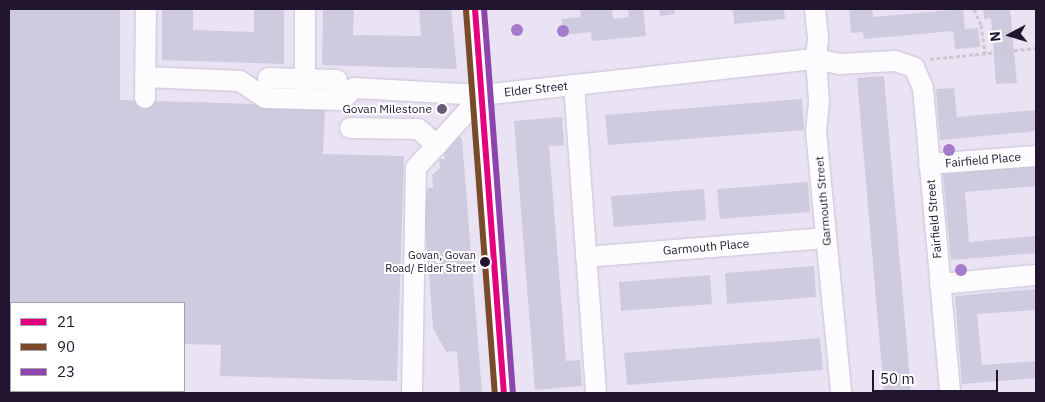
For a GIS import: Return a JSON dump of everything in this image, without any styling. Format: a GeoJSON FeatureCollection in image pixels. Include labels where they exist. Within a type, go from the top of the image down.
{"type":"FeatureCollection","features":[{"type":"Feature","properties":{"kind":"street"},"geometry":{"type":"LineString","coordinates":[[145,98],[146,9]]}},
{"type":"Feature","properties":{"kind":"street"},"geometry":{"type":"LineString","coordinates":[[305,9],[305,78]]}},
{"type":"Feature","properties":{"kind":"street"},"geometry":{"type":"LineString","coordinates":[[479,9],[479,58],[504,393]]}},
{"type":"Feature","properties":{"kind":"street","name":"Garmouth Street"},"geometry":{"type":"LineString","coordinates":[[815,9],[818,39],[816,60],[819,102],[816,131],[840,393]]}},
{"type":"Feature","properties":{"kind":"street"},"geometry":{"type":"LineString","coordinates":[[816,60],[840,64],[895,61],[914,67]]}},
{"type":"Feature","properties":{"kind":"street","name":"Elder Street"},"geometry":{"type":"LineString","coordinates":[[145,77],[240,81],[265,98],[342,100],[354,88],[482,95],[816,60]]}},
{"type":"Feature","properties":{"kind":"street","name":"Fairfield Street"},"geometry":{"type":"LineString","coordinates":[[914,67],[923,88],[950,393]]}},
{"type":"Feature","properties":{"kind":"street"},"geometry":{"type":"LineString","coordinates":[[268,78],[337,80]]}},
{"type":"Feature","properties":{"kind":"street"},"geometry":{"type":"LineString","coordinates":[[574,85],[596,393]]}},
{"type":"Feature","properties":{"kind":"street"},"geometry":{"type":"LineString","coordinates":[[412,393],[416,168],[482,95]]}},
{"type":"Feature","properties":{"kind":"street"},"geometry":{"type":"LineString","coordinates":[[350,128],[418,129],[437,145]]}},
{"type":"Feature","properties":{"kind":"street","name":"Fairfield Place"},"geometry":{"type":"LineString","coordinates":[[929,164],[1036,156]]}},
{"type":"Feature","properties":{"kind":"street","name":"Garmouth Place"},"geometry":{"type":"LineString","coordinates":[[586,257],[826,238]]}},
{"type":"Feature","properties":{"kind":"street"},"geometry":{"type":"LineString","coordinates":[[940,284],[1036,275]]}},
{"type":"Feature","properties":{"kind":"path"},"geometry":{"type":"LineString","coordinates":[[974,9],[981,25],[985,53]]}},
{"type":"Feature","properties":{"kind":"path"},"geometry":{"type":"LineString","coordinates":[[914,67],[928,59],[1036,48]]}},
{"type":"Feature","properties":{"kind":"building"},"geometry":{"type":"Polygon","coordinates":[[[9,9],[120,9],[120,100],[325,106],[323,154],[404,156],[397,381],[220,376],[221,345],[185,344],[185,302],[10,302],[9,338],[9,9]]]}},
{"type":"Feature","properties":{"kind":"building"},"geometry":{"type":"Polygon","coordinates":[[[162,9],[193,9],[193,30],[254,32],[254,9],[284,9],[284,64],[162,60],[162,9]]]}},
{"type":"Feature","properties":{"kind":"building"},"geometry":{"type":"Polygon","coordinates":[[[323,9],[354,9],[353,35],[421,36],[419,9],[451,9],[457,69],[322,65],[323,9]]]}},
{"type":"Feature","properties":{"kind":"building"},"geometry":{"type":"Polygon","coordinates":[[[580,9],[612,9],[613,19],[629,17],[628,9],[643,9],[646,36],[592,41],[591,32],[563,35],[562,19],[581,17],[580,9]]]}},
{"type":"Feature","properties":{"kind":"building"},"geometry":{"type":"Polygon","coordinates":[[[659,9],[675,9],[675,14],[660,16],[659,9]]]}},
{"type":"Feature","properties":{"kind":"building"},"geometry":{"type":"Polygon","coordinates":[[[733,9],[784,9],[785,19],[734,24],[733,9]]]}},
{"type":"Feature","properties":{"kind":"building"},"geometry":{"type":"Polygon","coordinates":[[[849,9],[872,9],[873,17],[963,9],[965,29],[978,28],[980,47],[955,49],[953,31],[864,39],[863,32],[851,33],[849,9]]]}},
{"type":"Feature","properties":{"kind":"building"},"geometry":{"type":"Polygon","coordinates":[[[983,9],[1010,9],[1017,83],[996,84],[991,18],[984,19],[983,9]]]}},
{"type":"Feature","properties":{"kind":"building"},"geometry":{"type":"Polygon","coordinates":[[[884,76],[911,393],[884,393],[857,78],[884,76]]]}},
{"type":"Feature","properties":{"kind":"building"},"geometry":{"type":"Polygon","coordinates":[[[954,88],[957,117],[1036,110],[1036,131],[940,140],[936,89],[954,88]]]}},
{"type":"Feature","properties":{"kind":"building"},"geometry":{"type":"Polygon","coordinates":[[[802,99],[804,130],[608,145],[605,115],[802,99]]]}},
{"type":"Feature","properties":{"kind":"building"},"geometry":{"type":"Polygon","coordinates":[[[562,117],[564,145],[549,146],[566,361],[580,360],[582,386],[535,390],[514,121],[562,117]]]}},
{"type":"Feature","properties":{"kind":"building"},"geometry":{"type":"Polygon","coordinates":[[[459,136],[462,139],[482,393],[460,393],[457,351],[446,352],[433,328],[424,207],[428,188],[433,188],[432,175],[440,168],[439,159],[445,159],[444,154],[459,136]]]}},
{"type":"Feature","properties":{"kind":"building"},"geometry":{"type":"Polygon","coordinates":[[[1036,166],[1036,186],[965,192],[969,242],[1036,236],[1036,253],[951,260],[943,174],[1036,166]]]}},
{"type":"Feature","properties":{"kind":"building"},"geometry":{"type":"Polygon","coordinates":[[[808,182],[810,212],[720,219],[717,189],[808,182]]]}},
{"type":"Feature","properties":{"kind":"building"},"geometry":{"type":"Polygon","coordinates":[[[704,189],[706,220],[614,227],[611,196],[704,189]]]}},
{"type":"Feature","properties":{"kind":"building"},"geometry":{"type":"Polygon","coordinates":[[[814,266],[816,297],[727,304],[725,273],[814,266]]]}},
{"type":"Feature","properties":{"kind":"building"},"geometry":{"type":"Polygon","coordinates":[[[710,275],[712,304],[621,311],[619,282],[710,275]]]}},
{"type":"Feature","properties":{"kind":"building"},"geometry":{"type":"Polygon","coordinates":[[[1036,289],[1036,310],[977,314],[982,365],[1036,361],[1036,378],[962,384],[955,296],[1036,289]]]}},
{"type":"Feature","properties":{"kind":"building"},"geometry":{"type":"Polygon","coordinates":[[[820,338],[823,370],[627,385],[624,353],[820,338]]]}},
{"type":"Feature","properties":{"kind":"transit line","name":"21"},"geometry":{"type":"LineString","coordinates":[[475,9],[504,393]]}},
{"type":"Feature","properties":{"kind":"transit line","name":"23"},"geometry":{"type":"LineString","coordinates":[[484,9],[513,392]]}},
{"type":"Feature","properties":{"kind":"transit line","name":"90"},"geometry":{"type":"LineString","coordinates":[[466,10],[495,393]]}},
{"type":"Feature","properties":{"kind":"place","name":"Govan Milestone"},"geometry":{"type":"Point","coordinates":[442,109]}},
{"type":"Feature","properties":{"kind":"place","name":"Govan, Govan Road/ Elder Street"},"geometry":{"type":"Point","coordinates":[485,262]}}]}
